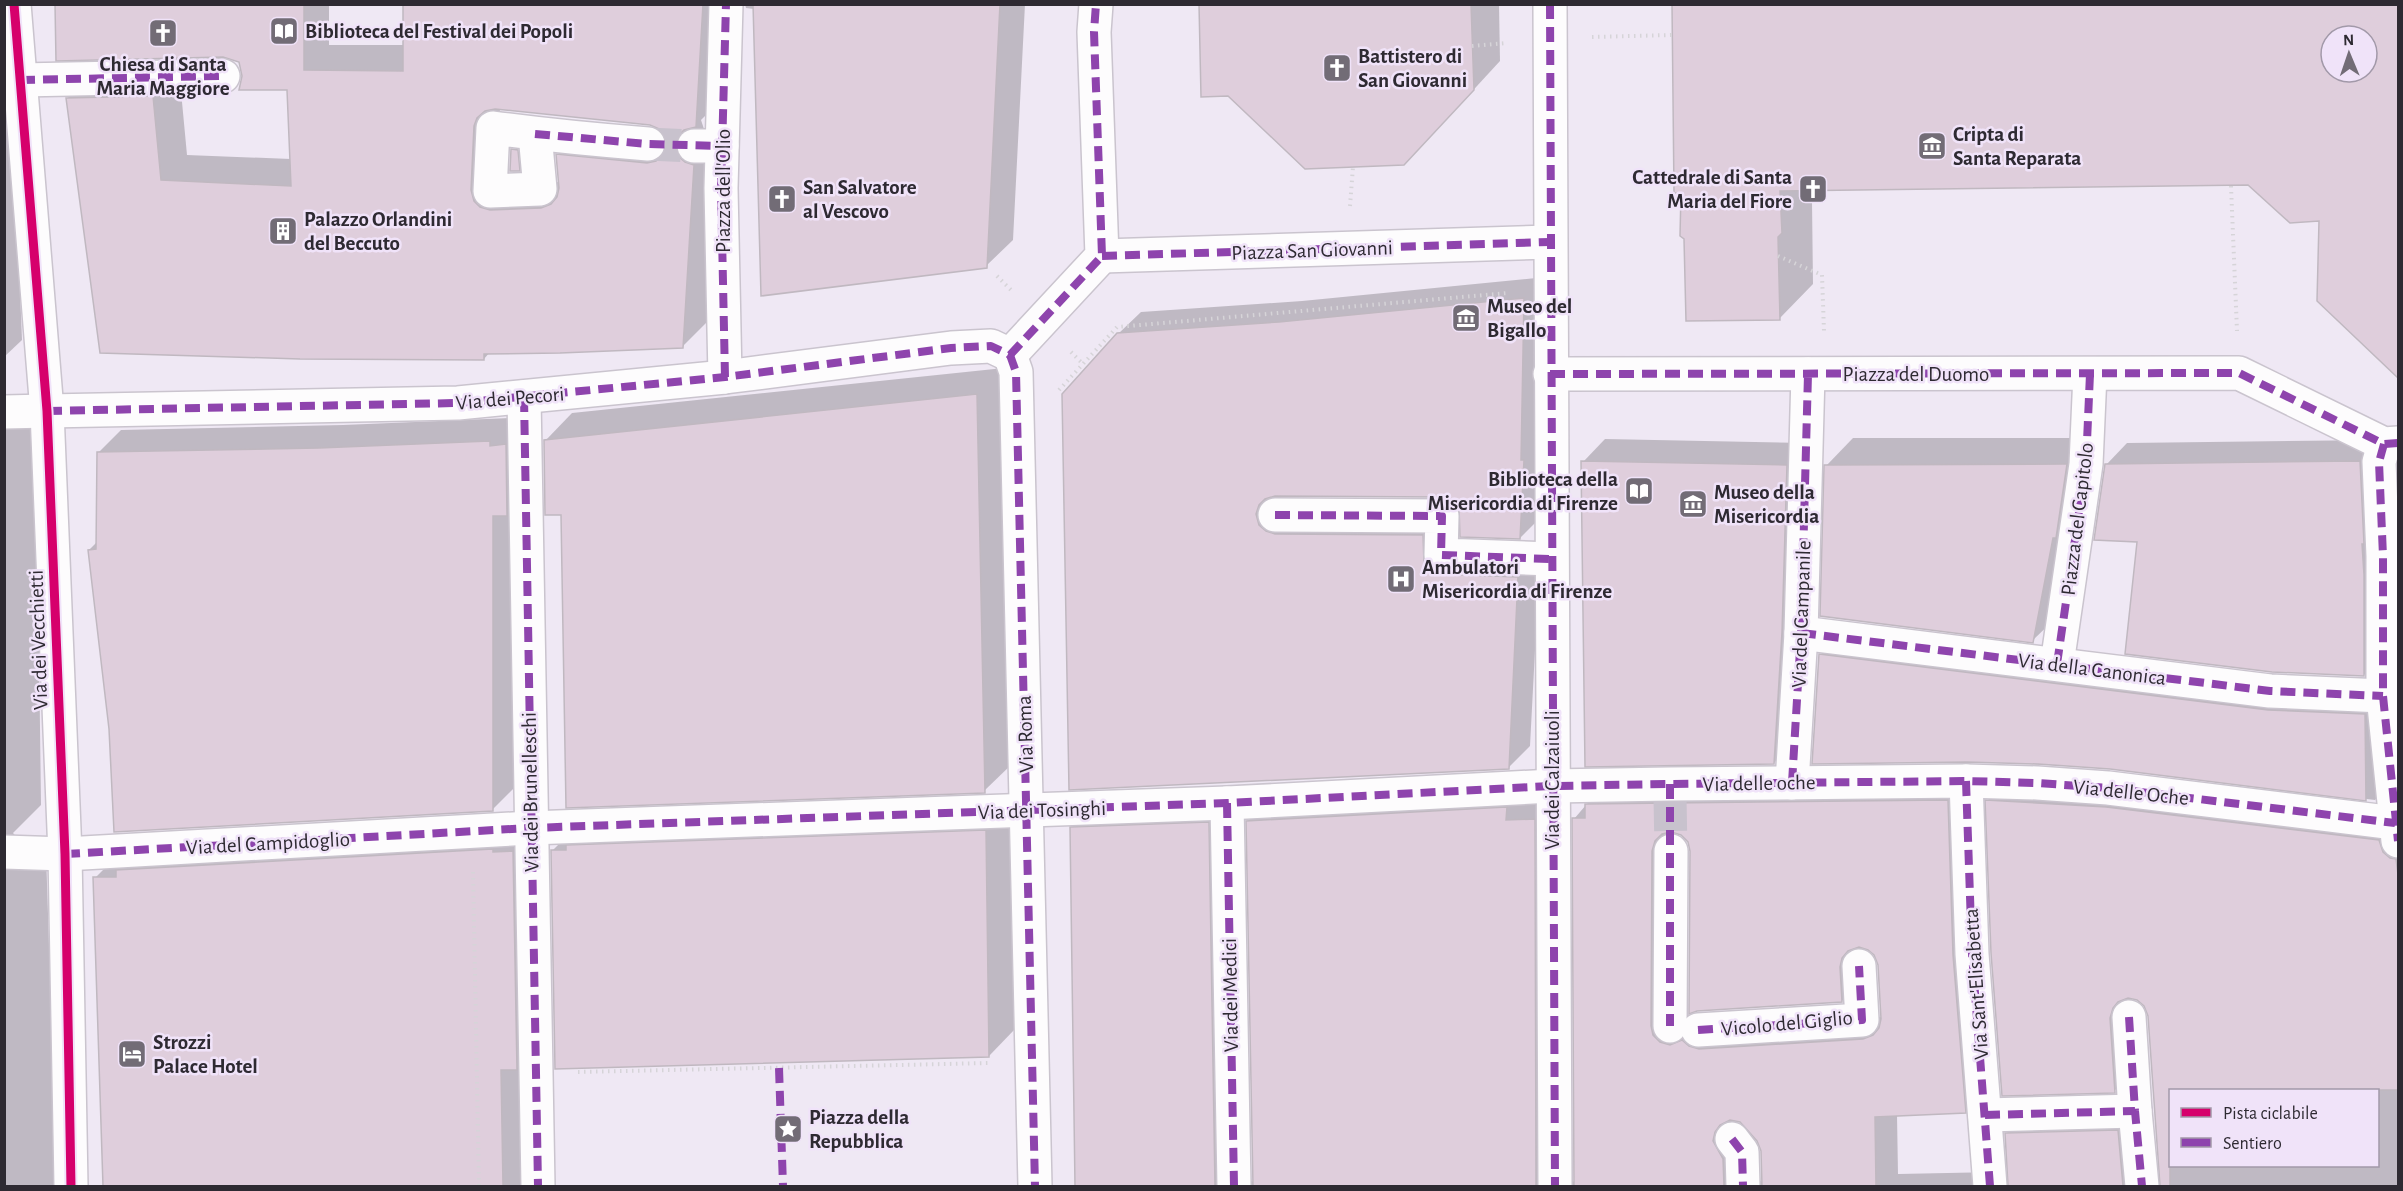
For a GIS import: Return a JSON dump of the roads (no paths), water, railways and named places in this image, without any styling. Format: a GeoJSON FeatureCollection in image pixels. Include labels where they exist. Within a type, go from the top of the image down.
{"type":"FeatureCollection","features":[{"type":"Feature","properties":{"kind":"street","name":"Via dei Vecchietti"},"geometry":{"type":"LineString","coordinates":[[14,4],[15,89],[48,411],[65,854],[71,1186]]}},
{"type":"Feature","properties":{"kind":"street","name":"Piazza dell'Olio"},"geometry":{"type":"LineString","coordinates":[[725,377],[708,146],[726,4]]}},
{"type":"Feature","properties":{"kind":"street"},"geometry":{"type":"LineString","coordinates":[[1010,355],[1102,256],[1094,32],[1096,4]]}},
{"type":"Feature","properties":{"kind":"street"},"geometry":{"type":"LineString","coordinates":[[1550,4],[1536,243],[1550,290],[1550,374]]}},
{"type":"Feature","properties":{"kind":"street"},"geometry":{"type":"LineString","coordinates":[[15,89],[224,76]]}},
{"type":"Feature","properties":{"kind":"street"},"geometry":{"type":"LineString","coordinates":[[535,134],[648,144]]}},
{"type":"Feature","properties":{"kind":"street","name":"Piazza San Giovanni"},"geometry":{"type":"LineString","coordinates":[[1102,256],[1536,243]]}},
{"type":"Feature","properties":{"kind":"street","name":"Via dei Pecori"},"geometry":{"type":"LineString","coordinates":[[4,412],[458,403],[725,377],[951,348],[991,346],[1010,355]]}},
{"type":"Feature","properties":{"kind":"street","name":"Via Roma"},"geometry":{"type":"LineString","coordinates":[[1010,355],[1016,372],[1035,1186]]}},
{"type":"Feature","properties":{"kind":"street","name":"Piazza del Duomo"},"geometry":{"type":"LineString","coordinates":[[1550,374],[2239,373],[2391,444]]}},
{"type":"Feature","properties":{"kind":"street","name":"Via dei Calzaiuoli"},"geometry":{"type":"LineString","coordinates":[[1550,374],[1555,1186]]}},
{"type":"Feature","properties":{"kind":"street","name":"Via del Campanile"},"geometry":{"type":"LineString","coordinates":[[1792,783],[1816,374]]}},
{"type":"Feature","properties":{"kind":"street","name":"Piazza del Capitolo"},"geometry":{"type":"LineString","coordinates":[[2057,664],[2086,464],[2090,374]]}},
{"type":"Feature","properties":{"kind":"street","name":"Via dei Brunelleschi"},"geometry":{"type":"LineString","coordinates":[[524,397],[538,1186]]}},
{"type":"Feature","properties":{"kind":"street"},"geometry":{"type":"LineString","coordinates":[[2391,444],[2379,462],[2383,556],[2383,696],[2393,748],[2397,832]]}},
{"type":"Feature","properties":{"kind":"street"},"geometry":{"type":"LineString","coordinates":[[1275,515],[1442,516],[1441,555],[1551,559]]}},
{"type":"Feature","properties":{"kind":"street","name":"Via della Canonica"},"geometry":{"type":"LineString","coordinates":[[1801,633],[2270,691],[2383,696]]}},
{"type":"Feature","properties":{"kind":"street","name":"Via delle oche"},"geometry":{"type":"LineString","coordinates":[[1552,786],[1670,791],[1792,783],[1966,781]]}},
{"type":"Feature","properties":{"kind":"street","name":"Via delle Oche"},"geometry":{"type":"LineString","coordinates":[[1966,781],[2108,788],[2294,811],[2397,832]]}},
{"type":"Feature","properties":{"kind":"street","name":"Via Sant'Elisabetta"},"geometry":{"type":"LineString","coordinates":[[1966,781],[1972,954],[1990,1186]]}},
{"type":"Feature","properties":{"kind":"street","name":"Via dei Tosinghi"},"geometry":{"type":"LineString","coordinates":[[530,828],[1227,803],[1552,786]]}},
{"type":"Feature","properties":{"kind":"street","name":"Via dei Medici"},"geometry":{"type":"LineString","coordinates":[[1227,803],[1234,1186]]}},
{"type":"Feature","properties":{"kind":"street","name":"Via del Campidoglio"},"geometry":{"type":"LineString","coordinates":[[4,852],[65,854],[530,828]]}},
{"type":"Feature","properties":{"kind":"street","name":"Vicolo del Giglio"},"geometry":{"type":"LineString","coordinates":[[1671,851],[1684,1028],[1862,1020],[1859,966]]}},
{"type":"Feature","properties":{"kind":"street"},"geometry":{"type":"LineString","coordinates":[[2129,1017],[2134,1111],[2142,1186]]}},
{"type":"Feature","properties":{"kind":"street"},"geometry":{"type":"LineString","coordinates":[[1985,1115],[2134,1111]]}},
{"type":"Feature","properties":{"kind":"street"},"geometry":{"type":"LineString","coordinates":[[1732,1139],[1742,1152],[1743,1186]]}},
{"type":"Feature","properties":{"kind":"tunnel"},"geometry":{"type":"LineString","coordinates":[[648,144],[694,146]]}},
{"type":"Feature","properties":{"kind":"tunnel"},"geometry":{"type":"LineString","coordinates":[[1670,798],[1671,851]]}},
{"type":"Feature","properties":{"kind":"place","name":"Biblioteca del Festival dei Popoli"},"geometry":{"type":"Point","coordinates":[284,31]}},
{"type":"Feature","properties":{"kind":"place","name":"Chiesa di Santa Maria Maggiore"},"geometry":{"type":"Point","coordinates":[163,33]}},
{"type":"Feature","properties":{"kind":"place","name":"Battistero di San Giovanni"},"geometry":{"type":"Point","coordinates":[1337,68]}},
{"type":"Feature","properties":{"kind":"place","name":"Cripta di Santa Reparata"},"geometry":{"type":"Point","coordinates":[1932,146]}},
{"type":"Feature","properties":{"kind":"place","name":"Cattedrale di Santa Maria del Fiore"},"geometry":{"type":"Point","coordinates":[1813,189]}},
{"type":"Feature","properties":{"kind":"place","name":"San Salvatore al Vescovo"},"geometry":{"type":"Point","coordinates":[782,199]}},
{"type":"Feature","properties":{"kind":"place","name":"Palazzo Orlandini del Beccuto"},"geometry":{"type":"Point","coordinates":[283,231]}},
{"type":"Feature","properties":{"kind":"place","name":"Museo del Bigallo"},"geometry":{"type":"Point","coordinates":[1466,318]}},
{"type":"Feature","properties":{"kind":"place","name":"Biblioteca della Misericordia di Firenze"},"geometry":{"type":"Point","coordinates":[1639,491]}},
{"type":"Feature","properties":{"kind":"place","name":"Museo della Misericordia"},"geometry":{"type":"Point","coordinates":[1693,504]}},
{"type":"Feature","properties":{"kind":"place","name":"Ambulatori Misericordia di Firenze"},"geometry":{"type":"Point","coordinates":[1401,579]}},
{"type":"Feature","properties":{"kind":"place","name":"Strozzi Palace Hotel"},"geometry":{"type":"Point","coordinates":[132,1054]}},
{"type":"Feature","properties":{"kind":"place","name":"Piazza della Repubblica"},"geometry":{"type":"Point","coordinates":[788,1129]}}]}
